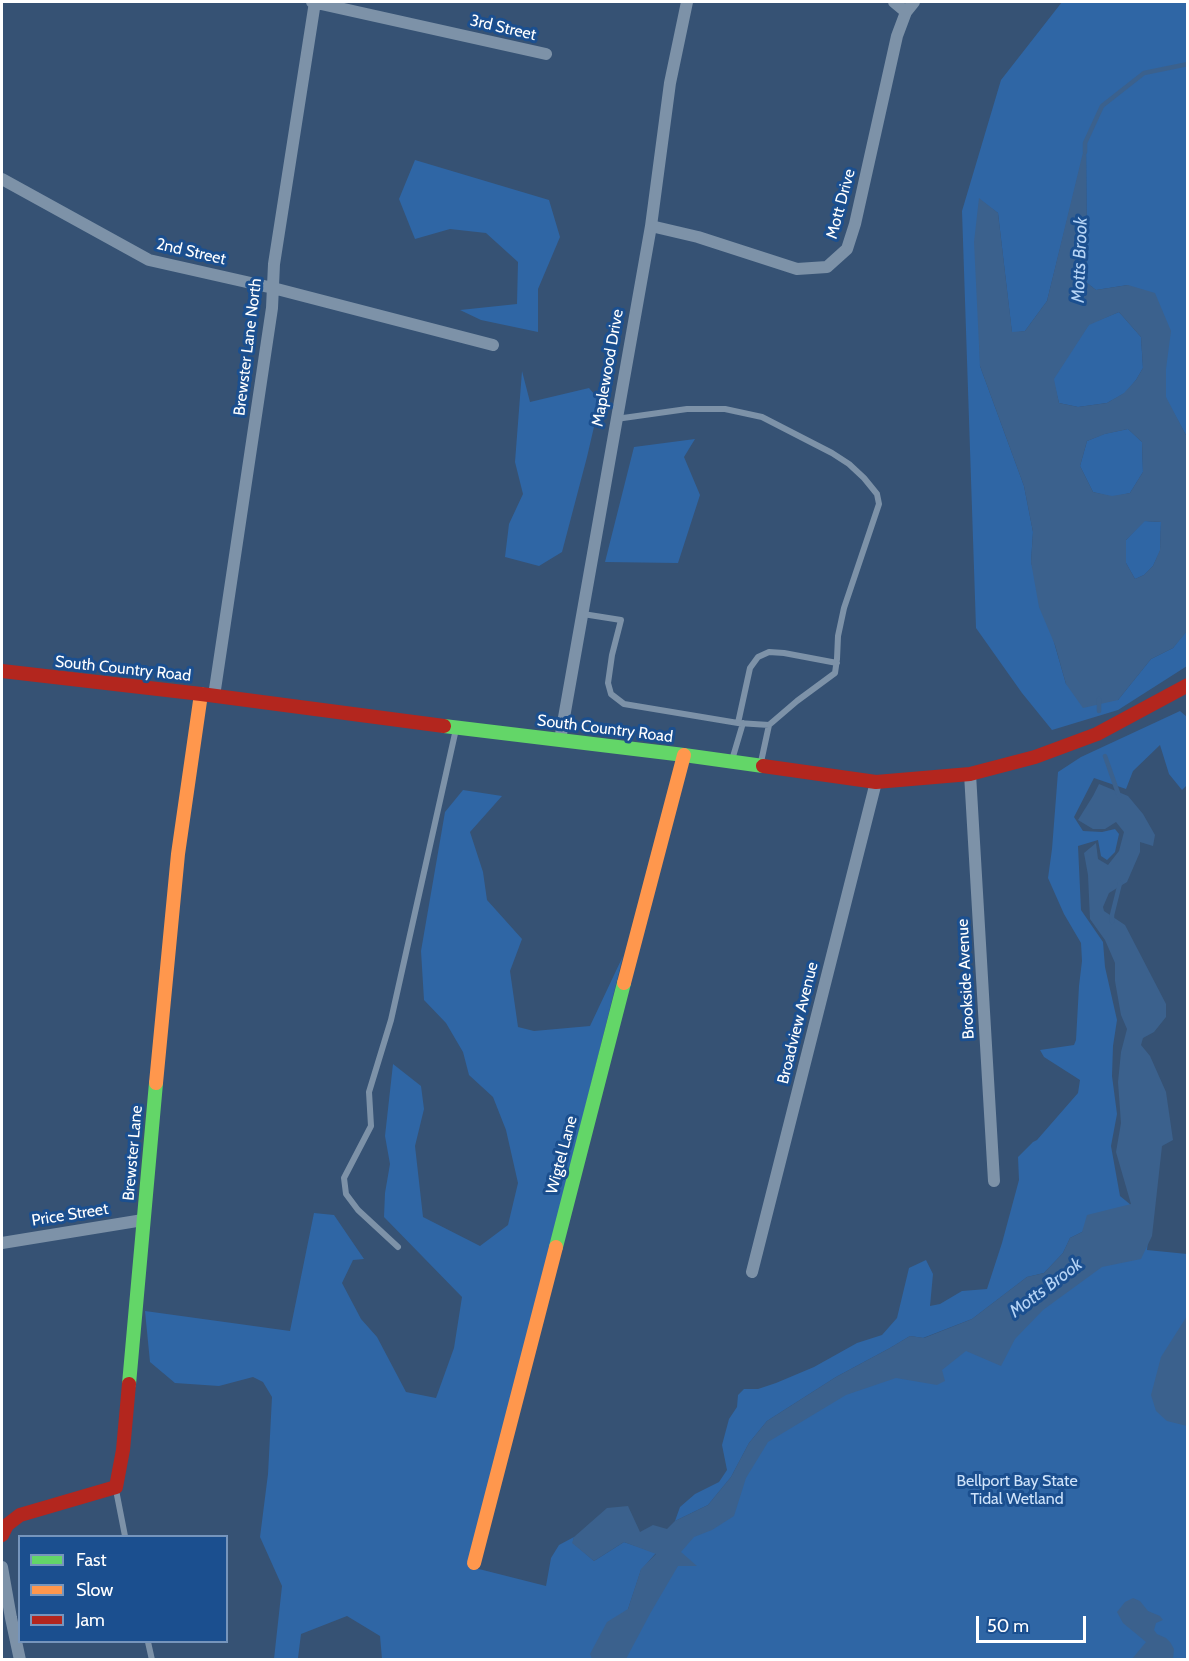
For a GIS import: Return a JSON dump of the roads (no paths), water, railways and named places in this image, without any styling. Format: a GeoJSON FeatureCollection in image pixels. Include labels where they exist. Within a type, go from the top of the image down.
{"type":"FeatureCollection","features":[{"type":"Feature","properties":{"kind":"street","name":"3rd Street"},"geometry":{"type":"LineString","coordinates":[[314,2],[546,54]]}},
{"type":"Feature","properties":{"kind":"street","name":"Brewster Lane North"},"geometry":{"type":"LineString","coordinates":[[208,695],[272,308],[274,264],[314,2]]}},
{"type":"Feature","properties":{"kind":"street","name":"Maplewood Drive"},"geometry":{"type":"LineString","coordinates":[[560,740],[651,226],[670,83],[687,2]]}},
{"type":"Feature","properties":{"kind":"street"},"geometry":{"type":"LineString","coordinates":[[894,2],[906,12]]}},
{"type":"Feature","properties":{"kind":"street","name":"Mott Drive"},"geometry":{"type":"LineString","coordinates":[[651,226],[698,237],[797,269],[827,267],[847,249],[855,224],[897,36],[906,12],[914,2]]}},
{"type":"Feature","properties":{"kind":"street","name":"2nd Street"},"geometry":{"type":"LineString","coordinates":[[2,179],[148,260],[273,288],[493,345]]}},
{"type":"Feature","properties":{"kind":"street","name":"South Country Road"},"geometry":{"type":"LineString","coordinates":[[2,671],[208,695],[456,729],[684,755],[876,782],[970,774],[1035,757],[1097,734],[1188,685]]}},
{"type":"Feature","properties":{"kind":"street","name":"Brewster Lane"},"geometry":{"type":"LineString","coordinates":[[116,1487],[123,1450],[178,854],[208,695]]}},
{"type":"Feature","properties":{"kind":"street","name":"Wigtel Lane"},"geometry":{"type":"LineString","coordinates":[[474,1563],[684,755]]}},
{"type":"Feature","properties":{"kind":"street","name":"Brookside Avenue"},"geometry":{"type":"LineString","coordinates":[[970,774],[994,1181]]}},
{"type":"Feature","properties":{"kind":"street","name":"Broadview Avenue"},"geometry":{"type":"LineString","coordinates":[[752,1272],[876,782]]}},
{"type":"Feature","properties":{"kind":"street","name":"Price Street"},"geometry":{"type":"LineString","coordinates":[[2,1243],[143,1220]]}},
{"type":"Feature","properties":{"kind":"street"},"geometry":{"type":"LineString","coordinates":[[2,1535],[8,1525],[20,1515],[116,1487]]}},
{"type":"Feature","properties":{"kind":"street"},"geometry":{"type":"LineString","coordinates":[[2,1567],[6,1619],[20,1659]]}},
{"type":"Feature","properties":{"kind":"lane"},"geometry":{"type":"LineString","coordinates":[[616,419],[687,409],[725,409],[762,417],[849,464],[877,494],[879,504],[844,608],[838,636],[835,673],[797,701],[770,725],[760,766]]}},
{"type":"Feature","properties":{"kind":"lane"},"geometry":{"type":"LineString","coordinates":[[582,614],[621,620],[608,683],[611,694],[624,704],[741,723],[770,725]]}},
{"type":"Feature","properties":{"kind":"lane"},"geometry":{"type":"LineString","coordinates":[[731,762],[741,723],[750,668],[758,657],[769,652],[783,653],[837,663]]}},
{"type":"Feature","properties":{"kind":"lane"},"geometry":{"type":"LineString","coordinates":[[398,1247],[358,1210],[346,1194],[344,1178],[371,1126],[369,1092],[391,1020],[456,729]]}},
{"type":"Feature","properties":{"kind":"lane"},"geometry":{"type":"LineString","coordinates":[[116,1487],[125,1535]]}},
{"type":"Feature","properties":{"kind":"lane"},"geometry":{"type":"LineString","coordinates":[[148,1643],[152,1659]]}},
{"type":"Feature","properties":{"kind":"water"},"geometry":{"type":"Polygon","coordinates":[[[1086,140],[1087,283],[1096,290],[1128,285],[1155,293],[1171,331],[1166,369],[1166,397],[1187,437],[1188,630],[1173,648],[1151,659],[1118,700],[1083,708],[1066,684],[1055,645],[1039,607],[1031,562],[1033,532],[1024,486],[980,366],[974,242],[979,198],[998,213],[1012,332],[1025,331],[1047,301],[1086,140]],[[1119,312],[1089,325],[1054,379],[1059,403],[1078,407],[1107,403],[1124,393],[1136,380],[1143,368],[1141,337],[1119,312]],[[1128,429],[1087,441],[1080,466],[1093,492],[1112,496],[1130,493],[1143,472],[1142,442],[1128,429]],[[1145,521],[1126,540],[1126,563],[1135,579],[1144,575],[1153,566],[1160,550],[1161,522],[1145,521]]]}},
{"type":"Feature","properties":{"kind":"water"},"geometry":{"type":"Polygon","coordinates":[[[1099,784],[1128,796],[1143,814],[1155,835],[1153,846],[1140,842],[1140,852],[1127,882],[1109,893],[1103,907],[1104,911],[1125,925],[1166,1004],[1166,1017],[1154,1032],[1143,1038],[1141,1045],[1150,1056],[1166,1092],[1173,1140],[1162,1146],[1152,1236],[1141,1259],[1102,1267],[1043,1310],[1015,1339],[1001,1366],[966,1351],[942,1370],[945,1381],[937,1385],[896,1378],[846,1395],[768,1442],[746,1478],[734,1516],[712,1530],[694,1537],[681,1552],[697,1566],[678,1566],[626,1659],[592,1659],[590,1654],[607,1622],[628,1609],[641,1569],[656,1554],[624,1542],[594,1561],[572,1543],[574,1537],[607,1508],[628,1506],[640,1532],[653,1525],[667,1529],[675,1521],[708,1505],[731,1477],[749,1443],[767,1421],[836,1377],[910,1336],[924,1338],[972,1319],[1027,1277],[1044,1273],[1063,1253],[1070,1238],[1082,1232],[1087,1215],[1131,1204],[1116,1152],[1121,1123],[1118,1082],[1121,1052],[1127,1029],[1121,1015],[1115,981],[1115,963],[1105,940],[1090,919],[1088,875],[1084,853],[1096,843],[1098,859],[1108,865],[1119,851],[1124,832],[1116,822],[1105,829],[1093,829],[1078,820],[1099,784]]]}},
{"type":"Feature","properties":{"kind":"water"},"geometry":{"type":"Polygon","coordinates":[[[1187,1316],[1187,1426],[1167,1421],[1156,1411],[1151,1395],[1161,1357],[1187,1316]]]}},
{"type":"Feature","properties":{"kind":"water"},"geometry":{"type":"Polygon","coordinates":[[[1133,1598],[1163,1620],[1156,1623],[1154,1630],[1170,1642],[1174,1649],[1173,1659],[1132,1659],[1146,1642],[1123,1623],[1117,1612],[1125,1602],[1133,1598]]]}},
{"type":"Feature","properties":{"kind":"waterway","name":"Motts Brook"},"geometry":{"type":"LineString","coordinates":[[1085,152],[1085,143],[1102,106],[1144,73],[1188,64]]}},
{"type":"Feature","properties":{"kind":"waterway","name":"Motts Brook"},"geometry":{"type":"LineString","coordinates":[[1099,699],[1099,711]]}},
{"type":"Feature","properties":{"kind":"waterway","name":"Motts Brook"},"geometry":{"type":"LineString","coordinates":[[1105,756],[1119,796]]}},
{"type":"Feature","properties":{"kind":"waterway","name":"Motts Brook"},"geometry":{"type":"LineString","coordinates":[[1112,922],[1120,883]]}},
{"type":"Feature","properties":{"kind":"park label","name":"Bellport Bay State Tidal Wetland"},"geometry":{"type":"Point","coordinates":[1017,1490]}}]}
